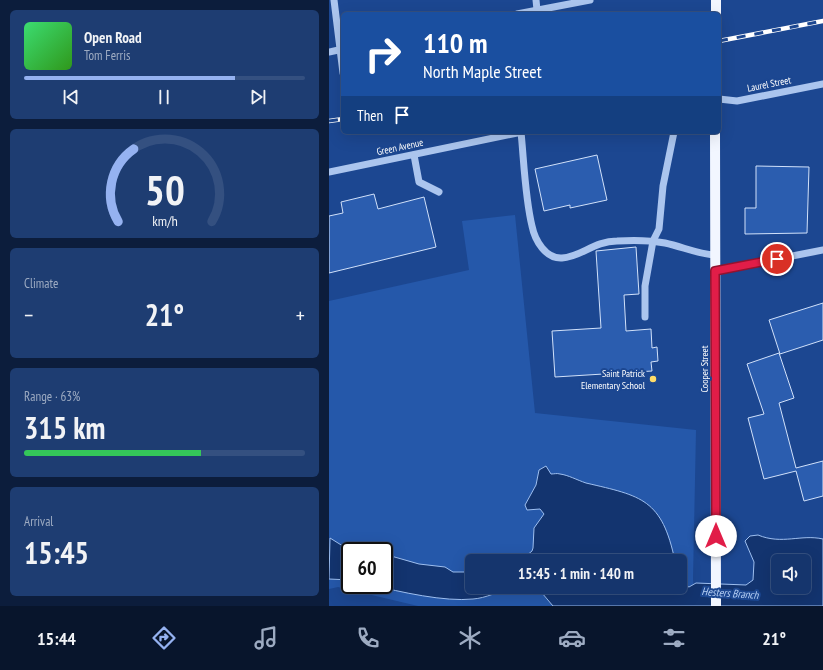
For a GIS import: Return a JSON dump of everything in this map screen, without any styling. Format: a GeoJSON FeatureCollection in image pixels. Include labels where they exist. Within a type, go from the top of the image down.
{"type":"FeatureCollection","features":[{"type":"Feature","properties":{"kind":"main road"},"geometry":{"type":"LineString","coordinates":[[716,0],[716,12]]}},
{"type":"Feature","properties":{"kind":"main road","name":"Cooper Street"},"geometry":{"type":"LineString","coordinates":[[715,134],[716,606]]}},
{"type":"Feature","properties":{"kind":"street"},"geometry":{"type":"LineString","coordinates":[[329,52],[341,50],[335,0]]}},
{"type":"Feature","properties":{"kind":"street"},"geometry":{"type":"LineString","coordinates":[[536,0],[537,10]]}},
{"type":"Feature","properties":{"kind":"street"},"geometry":{"type":"LineString","coordinates":[[528,12],[576,1],[590,0]]}},
{"type":"Feature","properties":{"kind":"street","name":"Laurel Street"},"geometry":{"type":"LineString","coordinates":[[721,99],[737,101],[823,84]]}},
{"type":"Feature","properties":{"kind":"street","name":"Green Avenue"},"geometry":{"type":"LineString","coordinates":[[329,172],[512,134]]}},
{"type":"Feature","properties":{"kind":"street"},"geometry":{"type":"LineString","coordinates":[[521,134],[532,227],[545,253],[554,258],[563,258],[575,255],[596,244],[614,241],[653,241],[704,254],[715,255]]}},
{"type":"Feature","properties":{"kind":"street"},"geometry":{"type":"LineString","coordinates":[[645,317],[645,286],[653,241],[659,229],[663,186],[674,134]]}},
{"type":"Feature","properties":{"kind":"street"},"geometry":{"type":"LineString","coordinates":[[414,155],[419,182],[439,192]]}},
{"type":"Feature","properties":{"kind":"street"},"geometry":{"type":"LineString","coordinates":[[715,271],[823,250]]}},
{"type":"Feature","properties":{"kind":"shaded area"},"geometry":{"type":"Polygon","coordinates":[[[515,215],[535,413],[696,430],[693,579],[695,606],[418,606],[367,594],[393,594],[393,542],[341,542],[341,588],[329,589],[329,301],[469,270],[462,221],[515,215]]]}},
{"type":"Feature","properties":{"kind":"water"},"geometry":{"type":"Polygon","coordinates":[[[546,466],[551,474],[569,476],[586,483],[622,492],[647,504],[656,513],[663,524],[670,540],[673,554],[528,554],[533,548],[534,528],[544,514],[540,509],[527,510],[525,505],[536,485],[539,470],[546,466]]]}},
{"type":"Feature","properties":{"kind":"water","name":"Hesters Branch"},"geometry":{"type":"Polygon","coordinates":[[[758,535],[775,539],[823,539],[823,606],[553,606],[543,594],[687,594],[687,586],[689,587],[696,583],[746,585],[753,580],[754,562],[745,541],[750,536],[758,535]]]}},
{"type":"Feature","properties":{"kind":"water"},"geometry":{"type":"Polygon","coordinates":[[[330,538],[341,545],[341,580],[329,579],[330,538]]]}},
{"type":"Feature","properties":{"kind":"water"},"geometry":{"type":"Polygon","coordinates":[[[393,557],[419,564],[445,567],[453,572],[465,572],[465,594],[492,594],[462,600],[436,598],[393,590],[393,557]]]}},
{"type":"Feature","properties":{"kind":"building"},"geometry":{"type":"Polygon","coordinates":[[[597,155],[607,200],[570,208],[570,205],[544,211],[535,169],[597,155]]]}},
{"type":"Feature","properties":{"kind":"building"},"geometry":{"type":"Polygon","coordinates":[[[756,166],[809,167],[807,233],[745,234],[745,208],[756,208],[756,166]]]}},
{"type":"Feature","properties":{"kind":"building"},"geometry":{"type":"Polygon","coordinates":[[[374,194],[378,209],[424,197],[436,247],[329,273],[329,216],[343,213],[341,202],[374,194]]]}},
{"type":"Feature","properties":{"kind":"building"},"geometry":{"type":"Polygon","coordinates":[[[636,247],[639,294],[624,295],[626,331],[651,329],[652,348],[657,347],[658,361],[651,362],[652,371],[555,377],[552,331],[601,328],[596,251],[636,247]]]}},
{"type":"Feature","properties":{"kind":"building"},"geometry":{"type":"Polygon","coordinates":[[[823,303],[823,340],[780,354],[769,320],[823,303]]]}},
{"type":"Feature","properties":{"kind":"building"},"geometry":{"type":"Polygon","coordinates":[[[779,353],[794,398],[779,403],[796,468],[823,461],[823,496],[804,501],[796,471],[764,479],[748,418],[764,414],[747,364],[779,353]]]}},
{"type":"Feature","properties":{"kind":"railway"},"geometry":{"type":"LineString","coordinates":[[721,41],[823,21]]}},
{"type":"Feature","properties":{"kind":"railway"},"geometry":{"type":"LineString","coordinates":[[329,121],[341,119]]}},
{"type":"Feature","properties":{"kind":"place","name":"Saint Patrick Elementary School"},"geometry":{"type":"Point","coordinates":[653,379]}},
{"type":"Feature","properties":{"kind":"route"},"geometry":{"type":"LineString","coordinates":[[716,536],[715,271],[777,259]]}}]}
